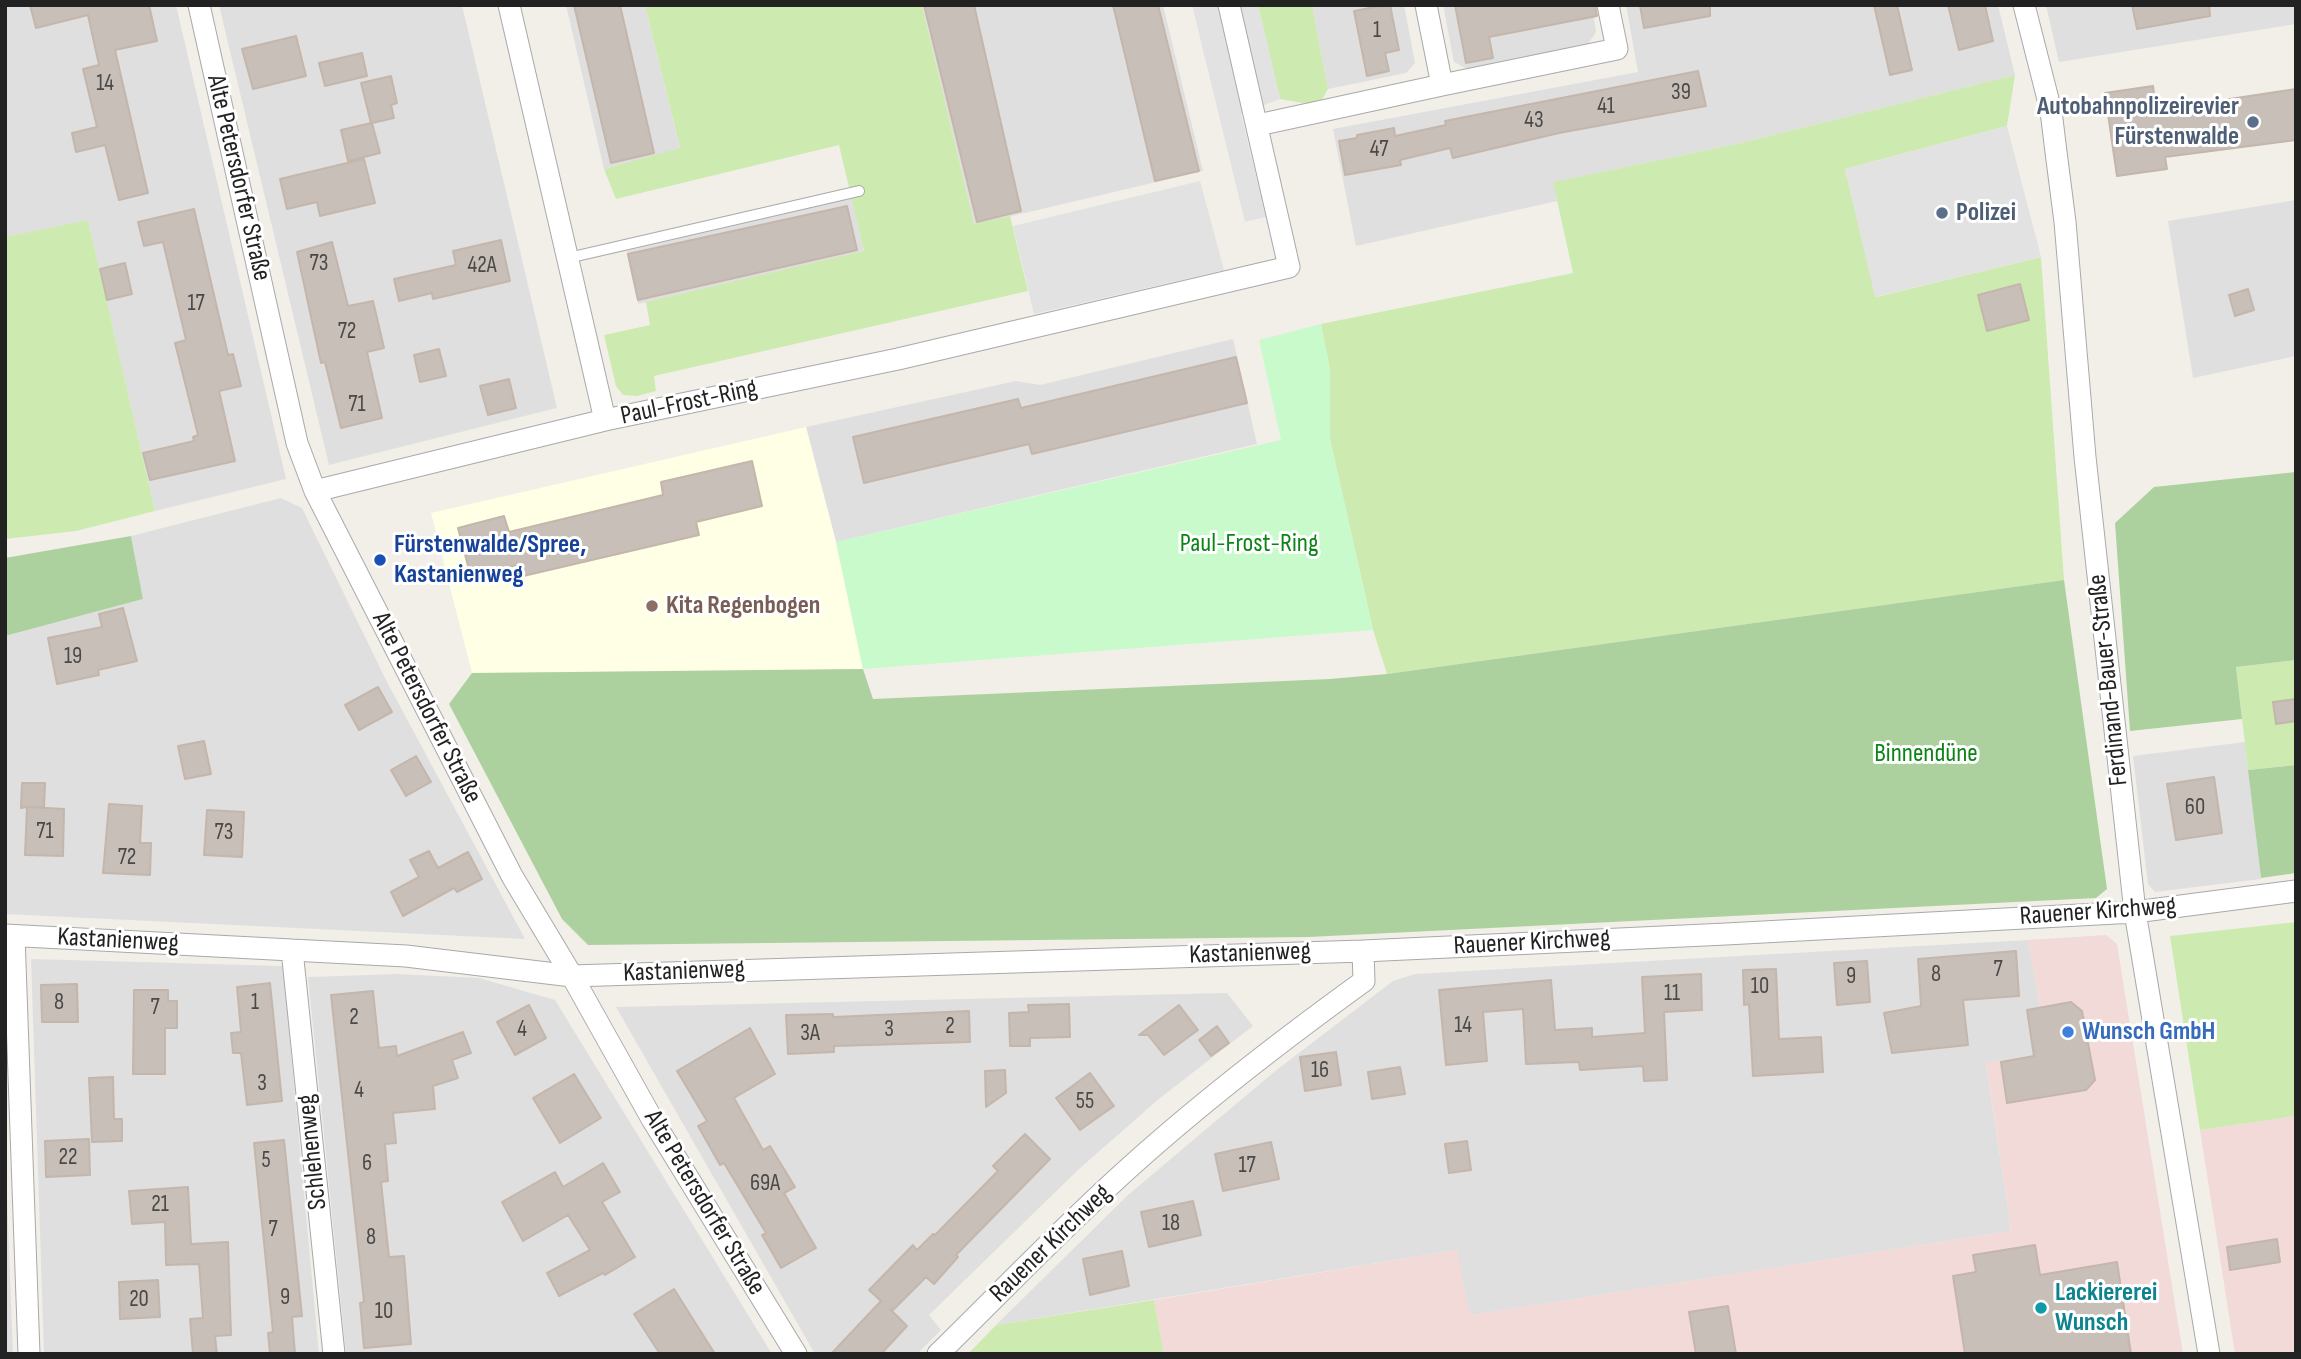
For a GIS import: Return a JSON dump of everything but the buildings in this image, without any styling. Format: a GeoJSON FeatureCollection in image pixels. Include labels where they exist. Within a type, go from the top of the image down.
{"type":"FeatureCollection","features":[{"type":"Feature","properties":{"kind":"street","name":"Alte Petersdorfer Straße"},"geometry":{"type":"LineString","coordinates":[[200,5],[295,430],[315,491],[512,876],[652,1119],[796,1354]]}},
{"type":"Feature","properties":{"kind":"street","name":"Paul-Frost-Ring"},"geometry":{"type":"LineString","coordinates":[[509,5],[605,421]]}},
{"type":"Feature","properties":{"kind":"street","name":"Paul-Frost-Ring"},"geometry":{"type":"LineString","coordinates":[[315,491],[605,421],[898,359],[1289,267],[1228,5]]}},
{"type":"Feature","properties":{"kind":"street"},"geometry":{"type":"LineString","coordinates":[[1426,5],[1441,85]]}},
{"type":"Feature","properties":{"kind":"street"},"geometry":{"type":"LineString","coordinates":[[1258,125],[1617,49],[1608,5]]}},
{"type":"Feature","properties":{"kind":"street","name":"Ferdinand-Bauer-Straße"},"geometry":{"type":"LineString","coordinates":[[2024,5],[2050,111],[2065,222],[2085,457],[2135,912],[2209,1354]]}},
{"type":"Feature","properties":{"kind":"street","name":"Rauener Kirchweg"},"geometry":{"type":"LineString","coordinates":[[938,1354],[1106,1188],[1181,1122],[1274,1046],[1364,982],[1363,951],[2135,912],[2296,891]]}},
{"type":"Feature","properties":{"kind":"street"},"geometry":{"type":"LineString","coordinates":[[9,935],[29,1354]]}},
{"type":"Feature","properties":{"kind":"street","name":"Kastanienweg"},"geometry":{"type":"LineString","coordinates":[[9,935],[406,956],[572,976],[1363,951]]}},
{"type":"Feature","properties":{"kind":"street","name":"Schlehenweg"},"geometry":{"type":"LineString","coordinates":[[292,950],[334,1354]]}},
{"type":"Feature","properties":{"kind":"lane"},"geometry":{"type":"LineString","coordinates":[[568,258],[859,191]]}},
{"type":"Feature","properties":{"kind":"shaded area"},"geometry":{"type":"Polygon","coordinates":[[[5,5],[176,5],[286,479],[155,511],[88,221],[5,237],[5,5]]]}},
{"type":"Feature","properties":{"kind":"shaded area"},"geometry":{"type":"Polygon","coordinates":[[[219,5],[462,5],[557,408],[329,465],[219,5]]]}},
{"type":"Feature","properties":{"kind":"shaded area"},"geometry":{"type":"Polygon","coordinates":[[[566,5],[645,5],[680,149],[604,169],[566,5]]]}},
{"type":"Feature","properties":{"kind":"shaded area"},"geometry":{"type":"Polygon","coordinates":[[[922,5],[1163,5],[1203,171],[974,225],[922,5]]]}},
{"type":"Feature","properties":{"kind":"shaded area"},"geometry":{"type":"Polygon","coordinates":[[[1192,5],[1258,5],[1280,99],[1241,114],[1266,217],[1245,222],[1192,5]]]}},
{"type":"Feature","properties":{"kind":"shaded area"},"geometry":{"type":"Polygon","coordinates":[[[1312,5],[1404,5],[1415,63],[1406,73],[1328,89],[1312,5]]]}},
{"type":"Feature","properties":{"kind":"shaded area"},"geometry":{"type":"Polygon","coordinates":[[[1443,5],[1592,5],[1596,32],[1586,47],[1471,71],[1454,62],[1443,5]]]}},
{"type":"Feature","properties":{"kind":"shaded area"},"geometry":{"type":"Polygon","coordinates":[[[1626,5],[1998,5],[2015,75],[1741,143],[1554,182],[1557,201],[1356,246],[1333,129],[1638,72],[1626,5]]]}},
{"type":"Feature","properties":{"kind":"shaded area"},"geometry":{"type":"Polygon","coordinates":[[[2046,5],[2296,5],[2296,24],[2059,62],[2046,5]]]}},
{"type":"Feature","properties":{"kind":"shaded area","name":"Polizei"},"geometry":{"type":"Polygon","coordinates":[[[2007,126],[2041,257],[1875,297],[1845,169],[2007,126]]]}},
{"type":"Feature","properties":{"kind":"shaded area"},"geometry":{"type":"Polygon","coordinates":[[[1200,181],[1224,270],[1034,314],[1013,226],[1200,181]]]}},
{"type":"Feature","properties":{"kind":"shaded area"},"geometry":{"type":"Polygon","coordinates":[[[852,198],[864,252],[638,304],[626,251],[852,198]]]}},
{"type":"Feature","properties":{"kind":"shaded area"},"geometry":{"type":"Polygon","coordinates":[[[2296,200],[2296,356],[2193,378],[2168,221],[2296,200]]]}},
{"type":"Feature","properties":{"kind":"shaded area"},"geometry":{"type":"Polygon","coordinates":[[[1233,339],[1257,444],[836,542],[806,427],[1016,381],[1040,385],[1233,339]]]}},
{"type":"Feature","properties":{"kind":"shaded area","name":"Kita Regenbogen"},"geometry":{"type":"Polygon","coordinates":[[[806,427],[836,542],[863,669],[472,673],[431,513],[806,427]]]}},
{"type":"Feature","properties":{"kind":"shaded area"},"geometry":{"type":"Polygon","coordinates":[[[281,498],[302,508],[387,682],[525,939],[5,914],[5,636],[143,599],[131,536],[281,498]]]}},
{"type":"Feature","properties":{"kind":"shaded area"},"geometry":{"type":"Polygon","coordinates":[[[2245,742],[2261,879],[2155,892],[2148,884],[2133,756],[2245,742]]]}},
{"type":"Feature","properties":{"kind":"shaded area"},"geometry":{"type":"Polygon","coordinates":[[[2106,935],[2117,944],[2183,1354],[1164,1354],[1154,1300],[1457,1250],[1470,1315],[2011,1231],[1986,1062],[2048,1053],[2028,940],[2106,935]]]}},
{"type":"Feature","properties":{"kind":"shaded area"},"geometry":{"type":"Polygon","coordinates":[[[2028,940],[2048,1053],[1986,1063],[2011,1231],[1465,1316],[1457,1250],[996,1325],[1128,1195],[1274,1072],[1393,981],[1415,974],[2028,940]]]}},
{"type":"Feature","properties":{"kind":"shaded area"},"geometry":{"type":"Polygon","coordinates":[[[31,959],[283,966],[319,1354],[44,1354],[31,959]]]}},
{"type":"Feature","properties":{"kind":"shaded area"},"geometry":{"type":"Polygon","coordinates":[[[397,974],[479,978],[555,1000],[772,1354],[346,1354],[308,977],[397,974]]]}},
{"type":"Feature","properties":{"kind":"shaded area"},"geometry":{"type":"Polygon","coordinates":[[[1227,993],[1253,1026],[1160,1098],[1079,1169],[929,1315],[941,1330],[917,1354],[815,1354],[616,1007],[1227,993]]]}},
{"type":"Feature","properties":{"kind":"shaded area"},"geometry":{"type":"Polygon","coordinates":[[[2296,1116],[2296,1354],[2235,1354],[2200,1130],[2296,1116]]]}},
{"type":"Feature","properties":{"kind":"shaded area"},"geometry":{"type":"Polygon","coordinates":[[[5,1144],[13,1354],[5,1354],[5,1144]]]}},
{"type":"Feature","properties":{"kind":"green space"},"geometry":{"type":"Polygon","coordinates":[[[645,5],[922,5],[974,224],[1010,216],[1028,291],[654,376],[656,391],[637,396],[623,395],[616,386],[604,335],[650,325],[646,302],[864,251],[839,145],[616,199],[604,169],[680,148],[645,5]]]}},
{"type":"Feature","properties":{"kind":"green space"},"geometry":{"type":"Polygon","coordinates":[[[1258,5],[1312,5],[1328,89],[1321,101],[1308,104],[1280,99],[1258,5]]]}},
{"type":"Feature","properties":{"kind":"green space"},"geometry":{"type":"Polygon","coordinates":[[[2015,75],[2007,126],[1845,169],[1876,297],[2041,257],[2064,580],[1387,674],[1373,630],[1330,439],[1330,370],[1321,324],[1573,273],[1553,182],[1741,143],[2015,75]]]}},
{"type":"Feature","properties":{"kind":"green space"},"geometry":{"type":"Polygon","coordinates":[[[88,220],[155,511],[76,531],[5,539],[5,237],[88,220]]]}},
{"type":"Feature","properties":{"kind":"green space","name":"Paul-Frost-Ring"},"geometry":{"type":"Polygon","coordinates":[[[1321,324],[1330,370],[1330,439],[1373,630],[863,669],[836,542],[1281,440],[1259,340],[1321,324]]]}},
{"type":"Feature","properties":{"kind":"green space"},"geometry":{"type":"Polygon","coordinates":[[[2296,472],[2296,660],[2236,667],[2242,719],[2130,731],[2115,523],[2154,487],[2296,472]]]}},
{"type":"Feature","properties":{"kind":"green space"},"geometry":{"type":"Polygon","coordinates":[[[131,536],[143,599],[5,636],[5,558],[131,536]]]}},
{"type":"Feature","properties":{"kind":"green space","name":"Binnendüne"},"geometry":{"type":"Polygon","coordinates":[[[2064,580],[2107,889],[2096,898],[1309,937],[588,945],[562,919],[449,704],[472,673],[863,669],[873,699],[1330,679],[1387,674],[2064,580]]]}},
{"type":"Feature","properties":{"kind":"green space"},"geometry":{"type":"Polygon","coordinates":[[[2296,660],[2296,765],[2248,770],[2236,667],[2296,660]]]}},
{"type":"Feature","properties":{"kind":"green space"},"geometry":{"type":"Polygon","coordinates":[[[2296,765],[2296,873],[2261,878],[2248,770],[2296,765]]]}},
{"type":"Feature","properties":{"kind":"green space"},"geometry":{"type":"Polygon","coordinates":[[[2296,922],[2296,1116],[2200,1130],[2170,936],[2296,922]]]}},
{"type":"Feature","properties":{"kind":"green space"},"geometry":{"type":"Polygon","coordinates":[[[1154,1300],[1164,1354],[968,1354],[996,1325],[1154,1300]]]}},
{"type":"Feature","properties":{"kind":"place","name":"Autobahnpolizeirevier Fürstenwalde"},"geometry":{"type":"Point","coordinates":[2253,122]}},
{"type":"Feature","properties":{"kind":"place","name":"Polizei"},"geometry":{"type":"Point","coordinates":[1942,213]}},
{"type":"Feature","properties":{"kind":"place","name":"Fürstenwalde/Spree, Kastanienweg"},"geometry":{"type":"Point","coordinates":[380,560]}},
{"type":"Feature","properties":{"kind":"place","name":"Kita Regenbogen"},"geometry":{"type":"Point","coordinates":[652,606]}},
{"type":"Feature","properties":{"kind":"place","name":"Wunsch GmbH"},"geometry":{"type":"Point","coordinates":[2068,1032]}},
{"type":"Feature","properties":{"kind":"place","name":"Lackiererei Wunsch"},"geometry":{"type":"Point","coordinates":[2041,1308]}}]}
